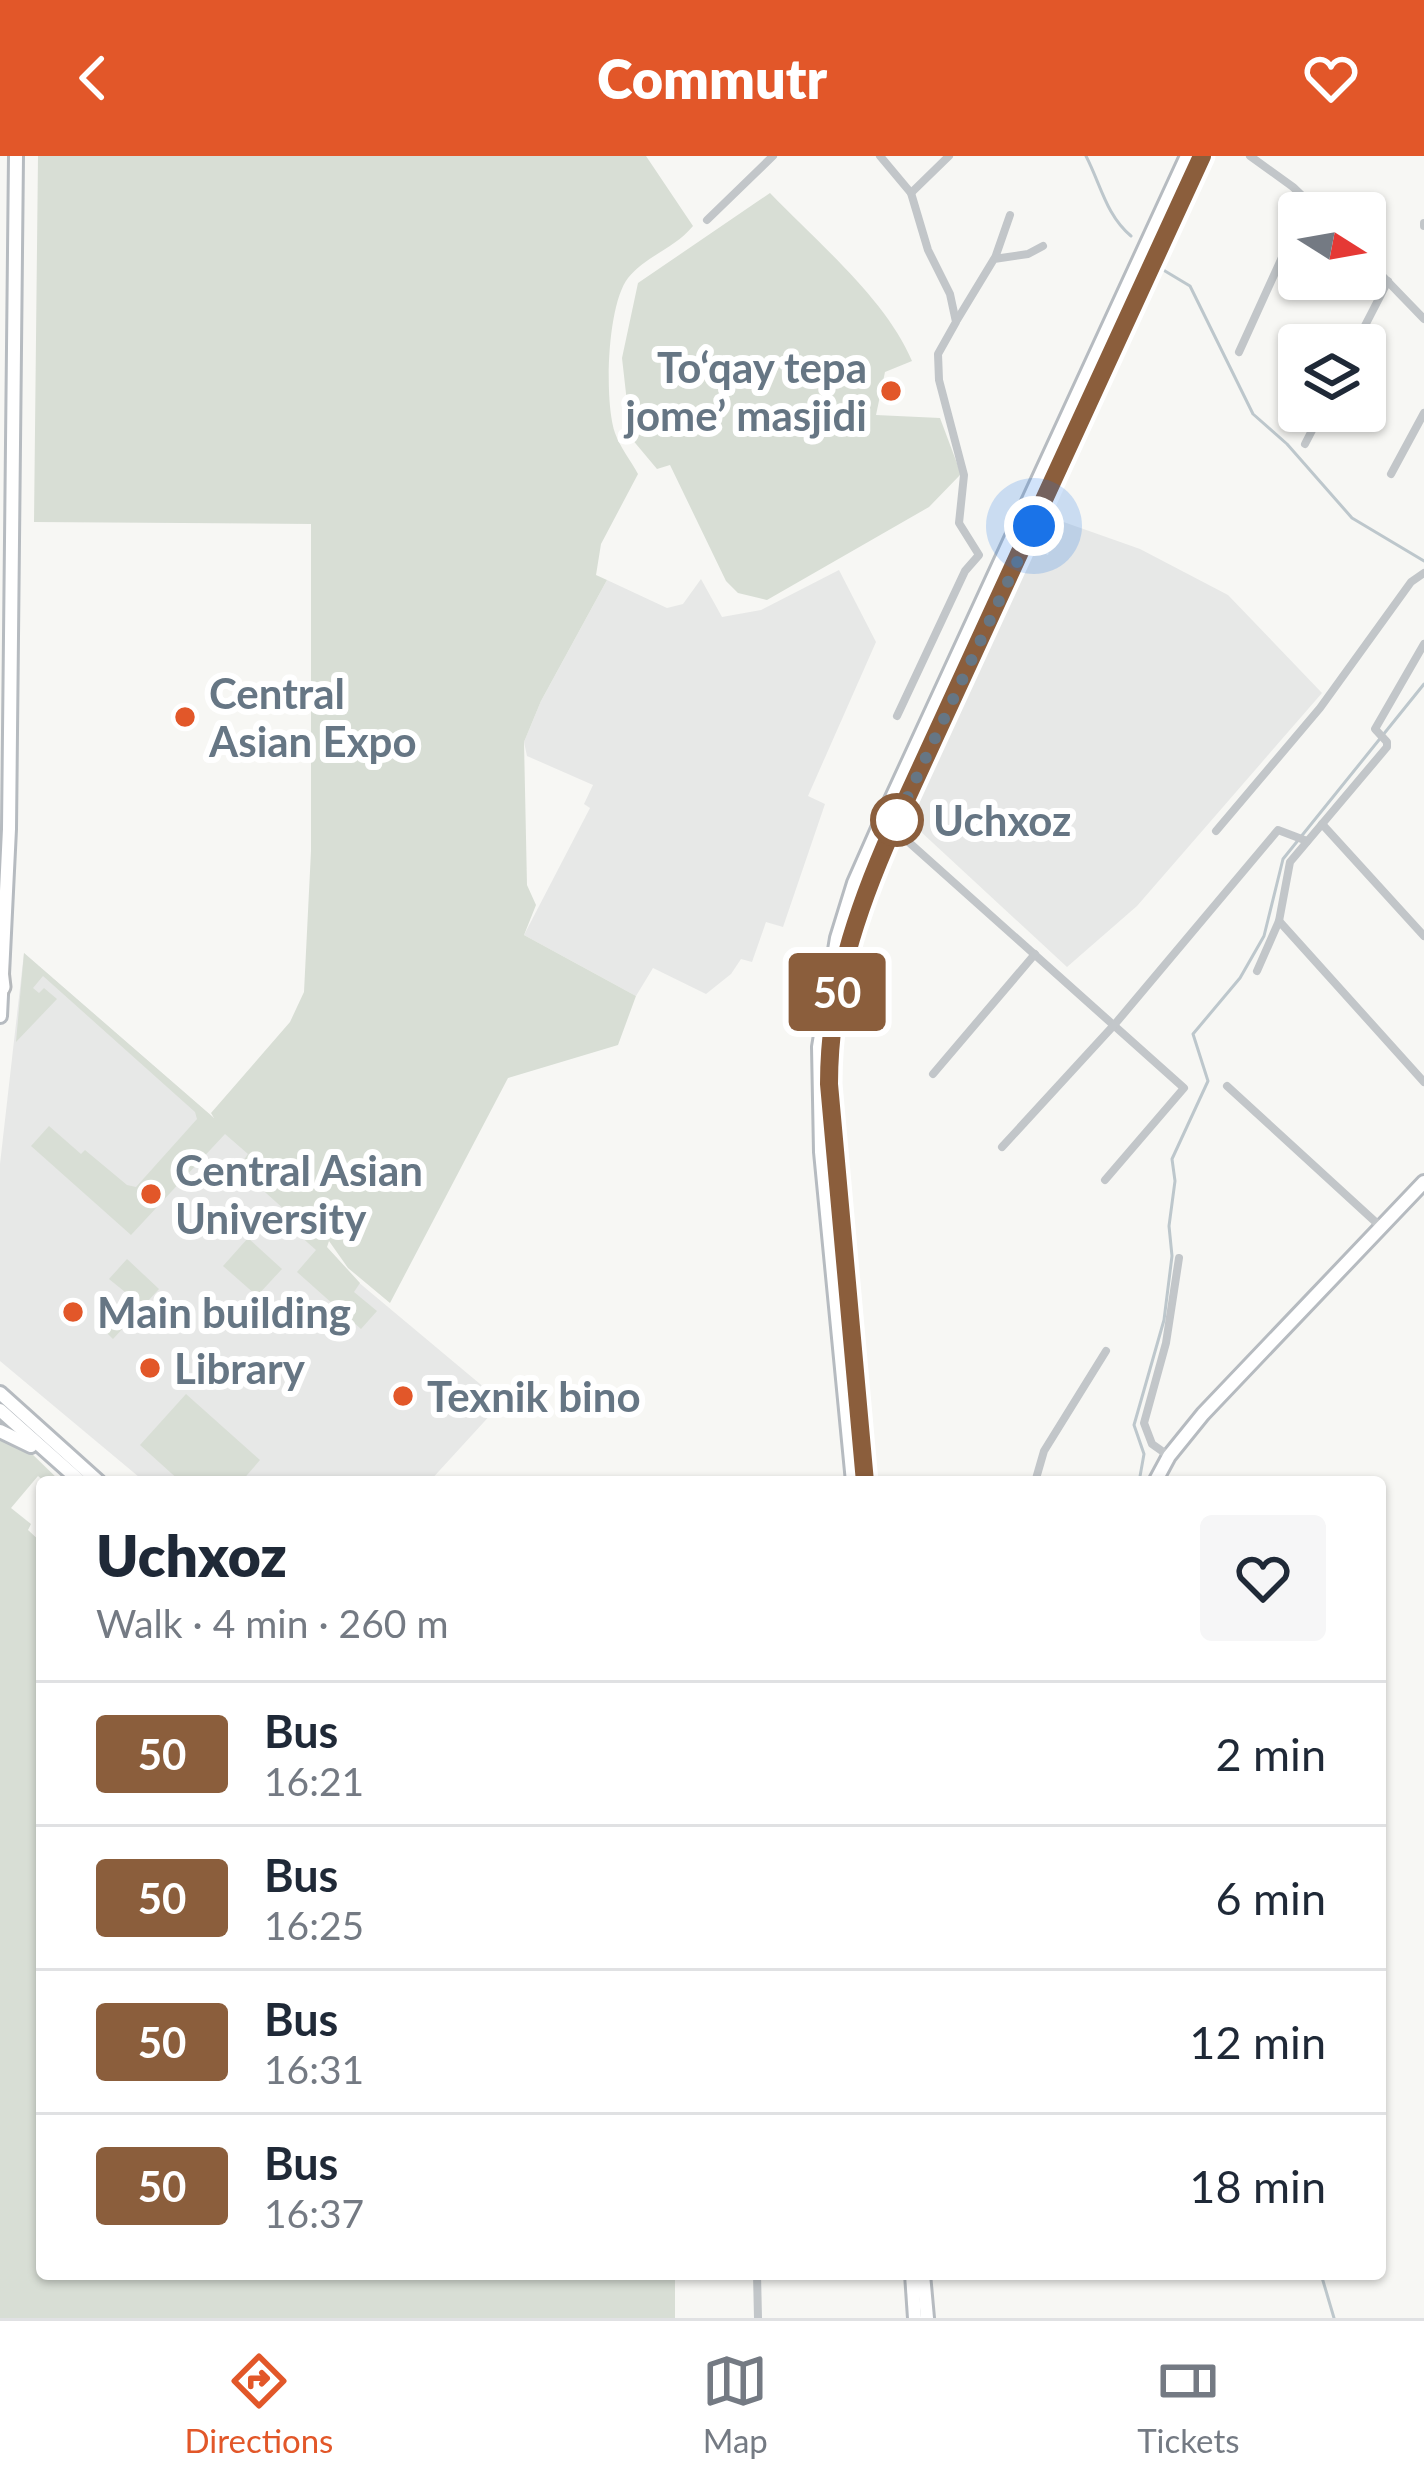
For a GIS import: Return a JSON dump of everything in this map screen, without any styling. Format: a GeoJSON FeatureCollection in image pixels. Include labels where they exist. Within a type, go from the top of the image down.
{"type":"FeatureCollection","features":[{"type":"Feature","properties":{"kind":"main road"},"geometry":{"type":"LineString","coordinates":[[0,1016],[9,830],[16,156]]}},
{"type":"Feature","properties":{"kind":"main road"},"geometry":{"type":"LineString","coordinates":[[1171,207],[1186,156]]}},
{"type":"Feature","properties":{"kind":"main road"},"geometry":{"type":"LineString","coordinates":[[864,1476],[832,1156],[829,1052],[848,941],[893,828],[1116,328],[1171,207],[1202,156]]}},
{"type":"Feature","properties":{"kind":"main road"},"geometry":{"type":"LineString","coordinates":[[852,1476],[820,1136],[821,1025],[837,938],[854,883],[997,567],[1116,328]]}},
{"type":"Feature","properties":{"kind":"main road"},"geometry":{"type":"LineString","coordinates":[[939,694],[953,700]]}},
{"type":"Feature","properties":{"kind":"main road"},"geometry":{"type":"LineString","coordinates":[[1158,1476],[1203,1414],[1424,1182]]}},
{"type":"Feature","properties":{"kind":"main road"},"geometry":{"type":"LineString","coordinates":[[0,1393],[92,1476]]}},
{"type":"Feature","properties":{"kind":"main road"},"geometry":{"type":"LineString","coordinates":[[0,1410],[72,1476]]}},
{"type":"Feature","properties":{"kind":"main road"},"geometry":{"type":"LineString","coordinates":[[0,1431],[25,1442],[71,1476]]}},
{"type":"Feature","properties":{"kind":"main road"},"geometry":{"type":"LineString","coordinates":[[912,2280],[915,2318]]}},
{"type":"Feature","properties":{"kind":"main road"},"geometry":{"type":"LineString","coordinates":[[924,2280],[927,2318]]}},
{"type":"Feature","properties":{"kind":"street"},"geometry":{"type":"LineString","coordinates":[[707,220],[772,156]]}},
{"type":"Feature","properties":{"kind":"street"},"geometry":{"type":"LineString","coordinates":[[880,156],[910,193],[928,250],[950,294],[956,322]]}},
{"type":"Feature","properties":{"kind":"street"},"geometry":{"type":"LineString","coordinates":[[910,193],[949,156]]}},
{"type":"Feature","properties":{"kind":"street"},"geometry":{"type":"LineString","coordinates":[[1250,156],[1296,192]]}},
{"type":"Feature","properties":{"kind":"street"},"geometry":{"type":"LineString","coordinates":[[997,567],[979,555],[959,523],[964,475],[939,380],[938,354],[994,259],[1010,215]]}},
{"type":"Feature","properties":{"kind":"street"},"geometry":{"type":"LineString","coordinates":[[994,259],[1028,254],[1043,246]]}},
{"type":"Feature","properties":{"kind":"street"},"geometry":{"type":"LineString","coordinates":[[1240,352],[1278,266]]}},
{"type":"Feature","properties":{"kind":"street"},"geometry":{"type":"LineString","coordinates":[[1366,324],[1388,281],[1424,319]]}},
{"type":"Feature","properties":{"kind":"street"},"geometry":{"type":"LineString","coordinates":[[1391,474],[1424,413]]}},
{"type":"Feature","properties":{"kind":"street"},"geometry":{"type":"LineString","coordinates":[[1305,444],[1311,432]]}},
{"type":"Feature","properties":{"kind":"street"},"geometry":{"type":"LineString","coordinates":[[897,716],[965,571],[979,555]]}},
{"type":"Feature","properties":{"kind":"street"},"geometry":{"type":"LineString","coordinates":[[1216,831],[1320,708],[1411,582],[1424,573]]}},
{"type":"Feature","properties":{"kind":"street"},"geometry":{"type":"LineString","coordinates":[[1257,971],[1280,921],[1290,862],[1302,839],[1322,824],[1387,748],[1375,729],[1424,644]]}},
{"type":"Feature","properties":{"kind":"street"},"geometry":{"type":"LineString","coordinates":[[1322,824],[1424,936]]}},
{"type":"Feature","properties":{"kind":"street"},"geometry":{"type":"LineString","coordinates":[[893,828],[1184,1088],[1105,1180]]}},
{"type":"Feature","properties":{"kind":"street"},"geometry":{"type":"LineString","coordinates":[[1002,1147],[1114,1024],[1278,830],[1302,839]]}},
{"type":"Feature","properties":{"kind":"street"},"geometry":{"type":"LineString","coordinates":[[1280,921],[1424,1082]]}},
{"type":"Feature","properties":{"kind":"street"},"geometry":{"type":"LineString","coordinates":[[932,1074],[1035,954]]}},
{"type":"Feature","properties":{"kind":"street"},"geometry":{"type":"LineString","coordinates":[[1227,1086],[1381,1227]]}},
{"type":"Feature","properties":{"kind":"street"},"geometry":{"type":"LineString","coordinates":[[1169,1456],[1152,1444],[1144,1423],[1166,1343],[1179,1258]]}},
{"type":"Feature","properties":{"kind":"street"},"geometry":{"type":"LineString","coordinates":[[1038,1476],[1044,1451],[1106,1352]]}},
{"type":"Feature","properties":{"kind":"street"},"geometry":{"type":"LineString","coordinates":[[757,2280],[758,2318]]}},
{"type":"Feature","properties":{"kind":"shaded area"},"geometry":{"type":"Polygon","coordinates":[[[38,156],[646,156],[693,226],[635,270],[621,291],[612,330],[609,399],[615,433],[638,474],[601,544],[596,575],[607,580],[524,742],[527,885],[536,905],[524,935],[636,996],[618,1045],[508,1078],[390,1303],[348,1268],[329,1241],[327,1247],[360,1283],[354,1292],[377,1311],[361,1329],[297,1272],[316,1250],[299,1235],[305,1228],[238,1168],[248,1154],[225,1134],[131,1235],[31,1146],[49,1126],[81,1154],[85,1150],[127,1185],[136,1187],[197,1119],[195,1112],[43,976],[33,988],[39,993],[44,988],[57,999],[16,1042],[24,953],[214,1118],[211,1113],[290,1022],[304,992],[311,851],[311,524],[34,522],[38,156]]]}},
{"type":"Feature","properties":{"kind":"shaded area"},"geometry":{"type":"Polygon","coordinates":[[[770,193],[868,294],[912,361],[885,372],[876,415],[940,418],[961,474],[929,507],[767,600],[738,593],[726,581],[670,465],[657,469],[631,438],[622,358],[638,283],[770,193]]]}},
{"type":"Feature","properties":{"kind":"shaded area"},"geometry":{"type":"Polygon","coordinates":[[[1058,520],[1140,549],[1228,595],[1322,693],[1137,906],[1067,967],[906,818],[1031,547],[1048,555],[1058,520]]]}},
{"type":"Feature","properties":{"kind":"shaded area"},"geometry":{"type":"Polygon","coordinates":[[[839,570],[876,642],[808,796],[825,804],[783,927],[766,922],[752,962],[741,959],[706,994],[653,968],[636,996],[524,935],[590,808],[584,804],[593,785],[527,756],[524,742],[607,580],[667,608],[683,604],[701,579],[722,617],[761,610],[839,570]]]}},
{"type":"Feature","properties":{"kind":"shaded area","name":"Central Asian University"},"geometry":{"type":"Polygon","coordinates":[[[24,953],[336,1224],[326,1247],[345,1271],[492,1394],[494,1411],[434,1476],[138,1476],[0,1361],[0,1164],[24,953]]]}},
{"type":"Feature","properties":{"kind":"shaded area"},"geometry":{"type":"Polygon","coordinates":[[[248,1238],[282,1269],[257,1296],[223,1266],[248,1238]]]}},
{"type":"Feature","properties":{"kind":"shaded area"},"geometry":{"type":"Polygon","coordinates":[[[127,1259],[159,1289],[113,1339],[106,1332],[135,1300],[109,1279],[127,1259]]]}},
{"type":"Feature","properties":{"kind":"shaded area"},"geometry":{"type":"Polygon","coordinates":[[[186,1394],[260,1460],[246,1476],[174,1476],[140,1445],[186,1394]]]}},
{"type":"Feature","properties":{"kind":"shaded area"},"geometry":{"type":"Polygon","coordinates":[[[0,1434],[28,1450],[55,1476],[36,1476],[11,1508],[31,1524],[28,1530],[36,1537],[36,2280],[675,2280],[675,2318],[0,2318],[0,1434]]]}},
{"type":"Feature","properties":{"kind":"waterway"},"geometry":{"type":"LineString","coordinates":[[1086,156],[1110,209],[1131,236]]}},
{"type":"Feature","properties":{"kind":"waterway"},"geometry":{"type":"LineString","coordinates":[[1160,268],[1190,286],[1253,414],[1287,444],[1352,518],[1424,561]]}},
{"type":"Feature","properties":{"kind":"waterway"},"geometry":{"type":"LineString","coordinates":[[1140,1476],[1144,1454],[1134,1425],[1164,1320],[1172,1256],[1172,1159],[1208,1081],[1193,1034],[1240,978],[1264,936],[1283,859],[1424,684]]}},
{"type":"Feature","properties":{"kind":"waterway"},"geometry":{"type":"LineString","coordinates":[[1323,2280],[1334,2318]]}},
{"type":"Feature","properties":{"kind":"bus line","name":"50"},"geometry":{"type":"LineString","coordinates":[[864,1476],[829,1084],[832,1019],[848,941],[893,828],[1202,156]]}},
{"type":"Feature","properties":{"kind":"place","name":"To‘qay tepa jome’ masjidi"},"geometry":{"type":"Point","coordinates":[891,391]}},
{"type":"Feature","properties":{"kind":"place","name":"Central Asian Expo"},"geometry":{"type":"Point","coordinates":[185,717]}},
{"type":"Feature","properties":{"kind":"place","name":"Uchxoz"},"geometry":{"type":"Point","coordinates":[897,820]}},
{"type":"Feature","properties":{"kind":"place","name":"Central Asian University"},"geometry":{"type":"Point","coordinates":[151,1194]}},
{"type":"Feature","properties":{"kind":"place","name":"Main building"},"geometry":{"type":"Point","coordinates":[73,1312]}},
{"type":"Feature","properties":{"kind":"place","name":"Library"},"geometry":{"type":"Point","coordinates":[150,1368]}},
{"type":"Feature","properties":{"kind":"place","name":"Texnik bino"},"geometry":{"type":"Point","coordinates":[403,1396]}},
{"type":"Feature","properties":{"kind":"route"},"geometry":{"type":"LineString","coordinates":[[897,820],[893,828],[1034,526]]}}]}
